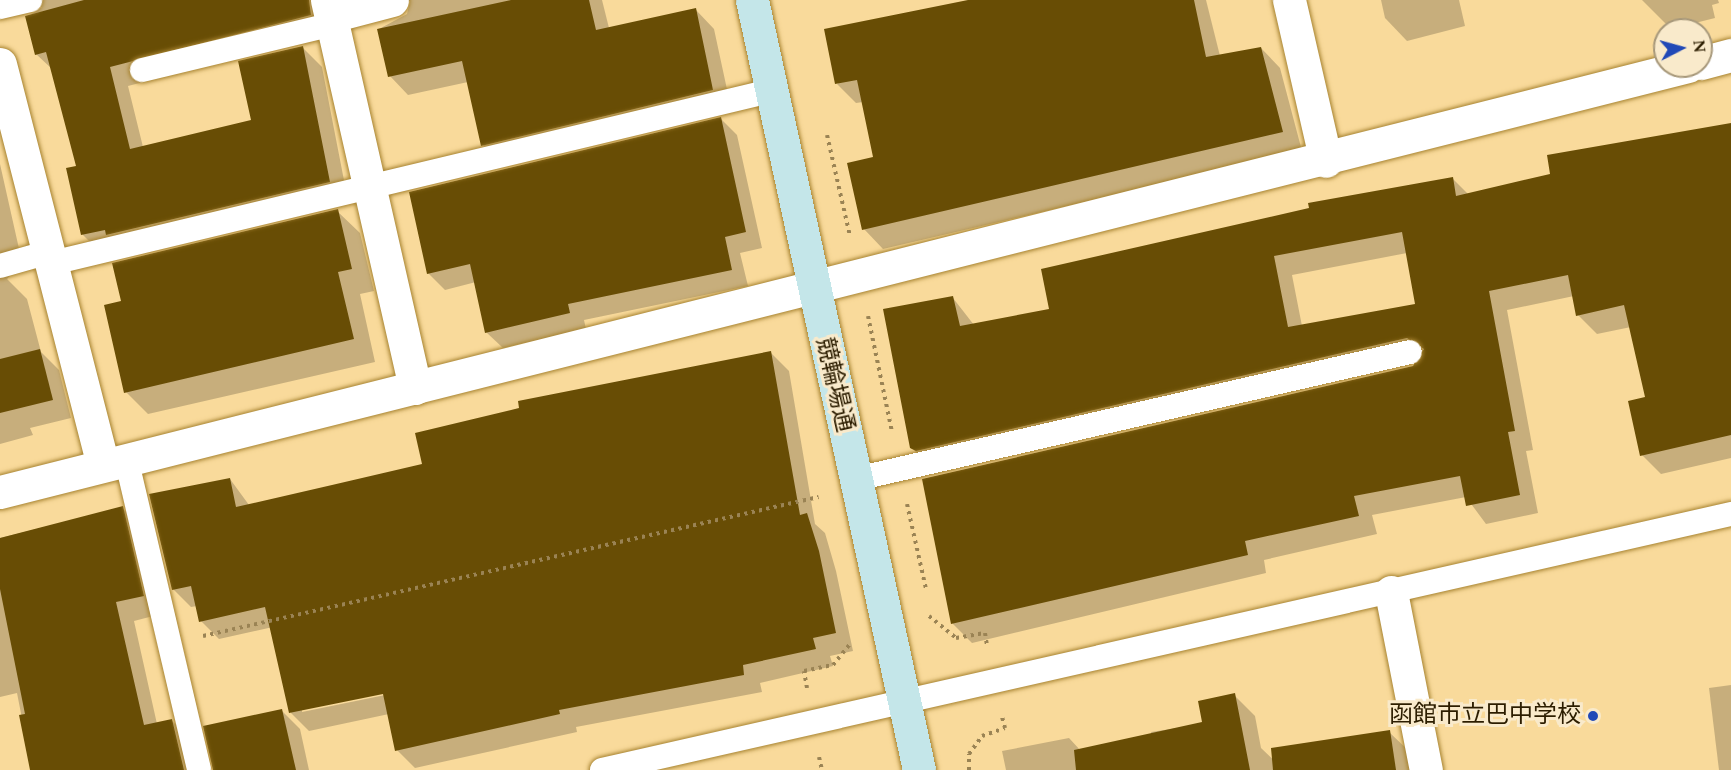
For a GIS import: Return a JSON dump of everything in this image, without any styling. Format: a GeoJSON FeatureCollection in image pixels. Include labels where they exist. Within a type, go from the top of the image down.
{"type":"FeatureCollection","features":[{"type":"Feature","properties":{"kind":"street"},"geometry":{"type":"LineString","coordinates":[[392,0],[331,13],[415,388]]}},
{"type":"Feature","properties":{"kind":"street","name":"競輪場通"},"geometry":{"type":"LineString","coordinates":[[752,0],[812,286],[906,701],[919,770]]}},
{"type":"Feature","properties":{"kind":"street"},"geometry":{"type":"LineString","coordinates":[[1289,0],[1326,161]]}},
{"type":"Feature","properties":{"kind":"street"},"geometry":{"type":"LineString","coordinates":[[1713,60],[1731,55]]}},
{"type":"Feature","properties":{"kind":"street"},"geometry":{"type":"LineString","coordinates":[[0,64],[50,258],[114,461]]}},
{"type":"Feature","properties":{"kind":"street"},"geometry":{"type":"LineString","coordinates":[[0,492],[114,461],[415,388],[812,286],[1326,161],[1653,75]]}},
{"type":"Feature","properties":{"kind":"street"},"geometry":{"type":"LineString","coordinates":[[1391,592],[1426,770]]}},
{"type":"Feature","properties":{"kind":"lane"},"geometry":{"type":"LineString","coordinates":[[0,7],[30,0]]}},
{"type":"Feature","properties":{"kind":"lane"},"geometry":{"type":"LineString","coordinates":[[142,70],[331,13]]}},
{"type":"Feature","properties":{"kind":"lane"},"geometry":{"type":"LineString","coordinates":[[0,266],[50,258],[771,91]]}},
{"type":"Feature","properties":{"kind":"lane"},"geometry":{"type":"LineString","coordinates":[[856,479],[1410,352]]}},
{"type":"Feature","properties":{"kind":"lane"},"geometry":{"type":"LineString","coordinates":[[114,461],[171,643],[199,770]]}},
{"type":"Feature","properties":{"kind":"lane"},"geometry":{"type":"LineString","coordinates":[[602,770],[1731,514]]}},
{"type":"Feature","properties":{"kind":"path"},"geometry":{"type":"LineString","coordinates":[[171,643],[820,496]]}},
{"type":"Feature","properties":{"kind":"building"},"geometry":{"type":"Polygon","coordinates":[[[84,0],[309,0],[311,15],[110,67],[130,149],[251,120],[238,61],[303,46],[330,182],[106,235],[105,230],[81,235],[66,168],[76,166],[46,52],[35,55],[25,16],[84,0]]]}},
{"type":"Feature","properties":{"kind":"building"},"geometry":{"type":"Polygon","coordinates":[[[511,0],[589,0],[596,30],[696,8],[713,90],[481,146],[462,61],[388,77],[377,29],[511,0]]]}},
{"type":"Feature","properties":{"kind":"building"},"geometry":{"type":"Polygon","coordinates":[[[968,0],[1194,0],[1206,57],[1261,47],[1283,132],[862,230],[847,163],[873,157],[857,80],[835,84],[824,29],[968,0]]]}},
{"type":"Feature","properties":{"kind":"building"},"geometry":{"type":"Polygon","coordinates":[[[721,117],[746,232],[725,237],[732,270],[568,304],[570,313],[485,333],[470,264],[427,274],[409,192],[721,117]]]}},
{"type":"Feature","properties":{"kind":"building"},"geometry":{"type":"Polygon","coordinates":[[[1731,123],[1731,435],[1640,456],[1628,401],[1645,397],[1624,305],[1576,316],[1568,275],[1489,291],[1515,431],[1508,432],[1520,495],[1466,506],[1460,476],[1354,496],[1359,516],[1245,541],[1248,555],[951,624],[922,479],[1413,366],[1424,349],[1407,338],[916,451],[910,448],[883,309],[953,296],[960,326],[1049,309],[1041,269],[1309,208],[1308,203],[1453,177],[1456,196],[1550,174],[1547,155],[1731,123]],[[1402,232],[1274,256],[1288,327],[1415,304],[1402,232]]]}},
{"type":"Feature","properties":{"kind":"building"},"geometry":{"type":"Polygon","coordinates":[[[338,209],[352,269],[338,272],[354,339],[124,393],[104,305],[121,301],[112,263],[338,209]]]}},
{"type":"Feature","properties":{"kind":"building"},"geometry":{"type":"Polygon","coordinates":[[[40,349],[53,400],[0,413],[0,359],[40,349]]]}},
{"type":"Feature","properties":{"kind":"building"},"geometry":{"type":"Polygon","coordinates":[[[771,351],[800,515],[807,513],[819,551],[836,633],[813,638],[816,649],[743,665],[744,675],[559,710],[560,714],[395,751],[383,694],[289,713],[265,607],[199,622],[191,586],[172,590],[149,494],[230,478],[236,507],[332,485],[422,464],[415,433],[519,408],[518,401],[771,351]]]}},
{"type":"Feature","properties":{"kind":"building"},"geometry":{"type":"Polygon","coordinates":[[[123,506],[144,596],[116,602],[144,725],[172,719],[184,770],[30,770],[19,715],[25,714],[0,589],[0,538],[123,506]]]}},
{"type":"Feature","properties":{"kind":"building"},"geometry":{"type":"Polygon","coordinates":[[[1235,693],[1250,770],[1076,770],[1074,750],[1202,722],[1198,701],[1235,693]]]}},
{"type":"Feature","properties":{"kind":"building"},"geometry":{"type":"Polygon","coordinates":[[[282,709],[296,770],[213,770],[203,726],[282,709]]]}},
{"type":"Feature","properties":{"kind":"building"},"geometry":{"type":"Polygon","coordinates":[[[1390,730],[1396,770],[1273,770],[1271,748],[1390,730]]]}},
{"type":"Feature","properties":{"kind":"place","name":"函館市立巴中学校"},"geometry":{"type":"Point","coordinates":[1593,716]}}]}
